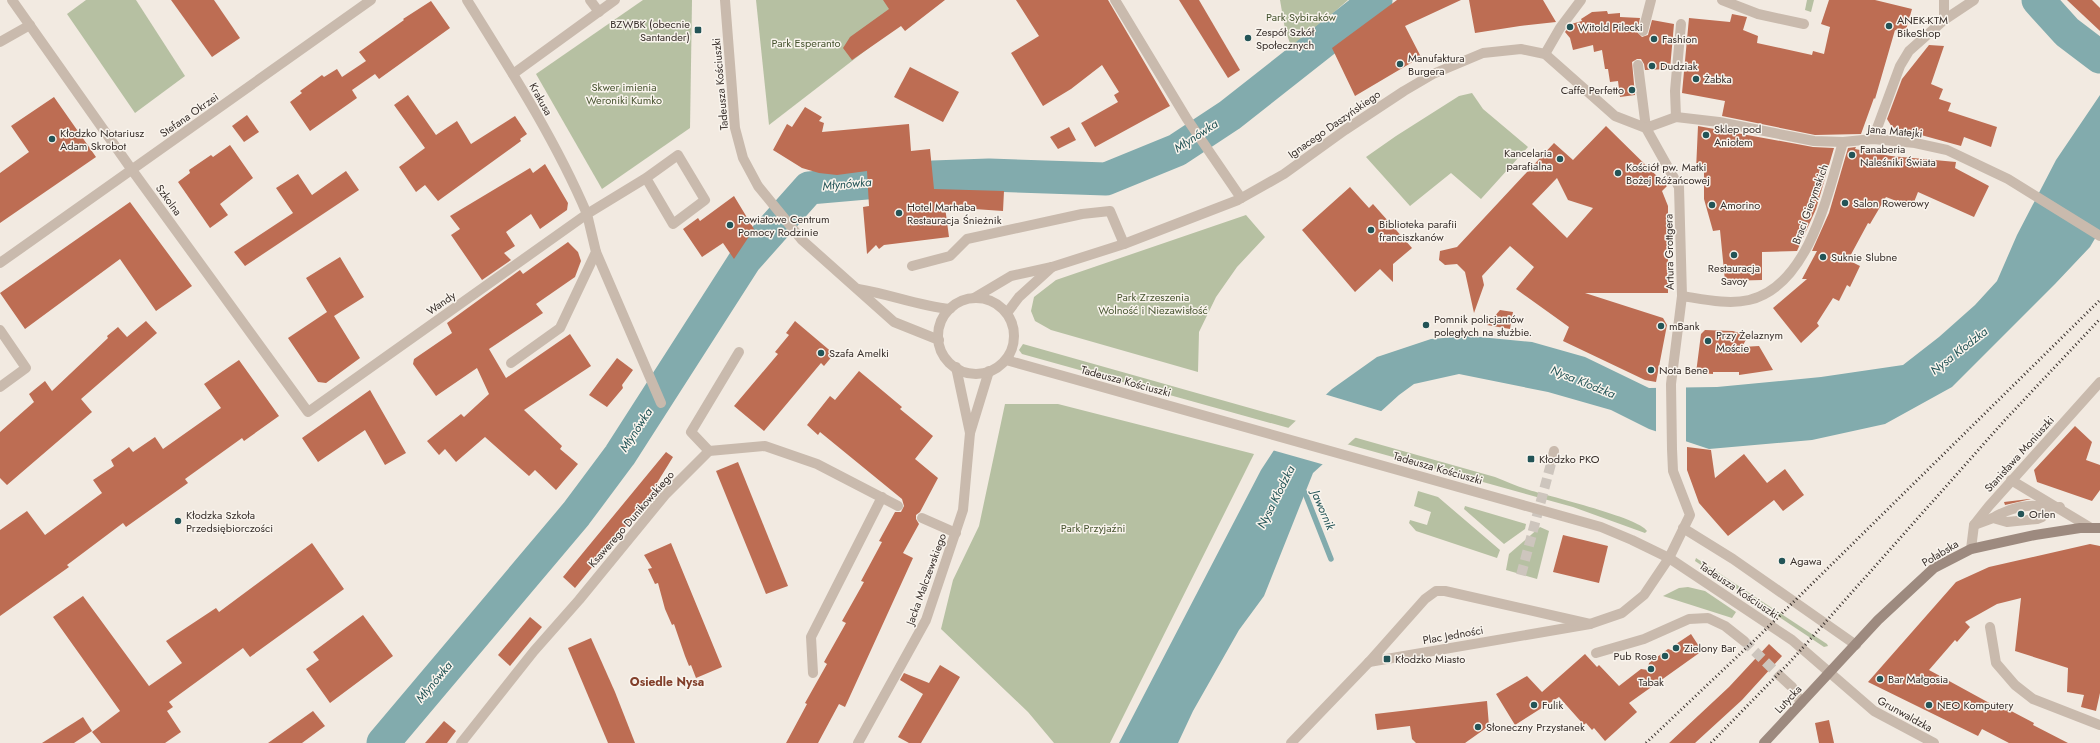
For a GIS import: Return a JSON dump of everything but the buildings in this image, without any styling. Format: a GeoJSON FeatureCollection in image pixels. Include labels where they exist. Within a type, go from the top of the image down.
{"type":"FeatureCollection","features":[{"type":"Feature","properties":{"kind":"main road","name":"Połabska"},"geometry":{"type":"LineString","coordinates":[[1830,672],[1878,620],[1934,568],[1971,549],[2035,535],[2096,528]]}},
{"type":"Feature","properties":{"kind":"main road","name":"Lutycka"},"geometry":{"type":"LineString","coordinates":[[1764,743],[1830,672]]}},
{"type":"Feature","properties":{"kind":"street","name":"Szkolna"},"geometry":{"type":"LineString","coordinates":[[12,0],[132,170],[308,412]]}},
{"type":"Feature","properties":{"kind":"street","name":"Stefana Okrzei"},"geometry":{"type":"LineString","coordinates":[[0,263],[371,0]]}},
{"type":"Feature","properties":{"kind":"street","name":"Krakusa"},"geometry":{"type":"LineString","coordinates":[[467,0],[513,74],[577,190],[587,214],[596,252],[661,403]]}},
{"type":"Feature","properties":{"kind":"street"},"geometry":{"type":"LineString","coordinates":[[590,0],[599,12]]}},
{"type":"Feature","properties":{"kind":"street"},"geometry":{"type":"LineString","coordinates":[[513,74],[615,0]]}},
{"type":"Feature","properties":{"kind":"street","name":"Tadeusza Kościuszki"},"geometry":{"type":"LineString","coordinates":[[725,0],[735,128],[743,158],[758,186],[802,240],[858,289]]}},
{"type":"Feature","properties":{"kind":"street"},"geometry":{"type":"LineString","coordinates":[[1115,0],[1187,119],[1242,198]]}},
{"type":"Feature","properties":{"kind":"street"},"geometry":{"type":"LineString","coordinates":[[1545,54],[1560,28],[1581,0]]}},
{"type":"Feature","properties":{"kind":"street"},"geometry":{"type":"LineString","coordinates":[[1643,31],[1651,0]]}},
{"type":"Feature","properties":{"kind":"street"},"geometry":{"type":"LineString","coordinates":[[1722,0],[1758,14],[1804,24]]}},
{"type":"Feature","properties":{"kind":"street"},"geometry":{"type":"LineString","coordinates":[[1874,139],[1900,66],[1909,51],[1944,20],[1974,0]]}},
{"type":"Feature","properties":{"kind":"street"},"geometry":{"type":"LineString","coordinates":[[1944,3],[1944,20]]}},
{"type":"Feature","properties":{"kind":"street"},"geometry":{"type":"LineString","coordinates":[[1676,117],[1675,91],[1681,24]]}},
{"type":"Feature","properties":{"kind":"street"},"geometry":{"type":"LineString","coordinates":[[0,42],[30,25]]}},
{"type":"Feature","properties":{"kind":"street","name":"Ignacego Daszyńskiego"},"geometry":{"type":"LineString","coordinates":[[974,298],[1011,276],[1052,267],[1124,244],[1242,198],[1284,174],[1345,130],[1433,74],[1483,52],[1521,49],[1545,54],[1615,116],[1646,128]]}},
{"type":"Feature","properties":{"kind":"street"},"geometry":{"type":"LineString","coordinates":[[1638,61],[1646,128]]}},
{"type":"Feature","properties":{"kind":"street","name":"Jana Matejki"},"geometry":{"type":"LineString","coordinates":[[1646,128],[1676,117],[1720,122],[1814,141],[1843,142],[1874,139],[1915,143],[1947,150],[2008,180],[2099,235]]}},
{"type":"Feature","properties":{"kind":"street","name":"Artura Grottgera"},"geometry":{"type":"LineString","coordinates":[[1646,128],[1679,186],[1682,296],[1672,384],[1672,448],[1673,470],[1690,515],[1683,528]]}},
{"type":"Feature","properties":{"kind":"street","name":"Braci Gierymskich"},"geometry":{"type":"LineString","coordinates":[[1682,296],[1726,301],[1748,300],[1767,293],[1791,273],[1803,256],[1816,228],[1843,142]]}},
{"type":"Feature","properties":{"kind":"street","name":"Wandy"},"geometry":{"type":"LineString","coordinates":[[308,412],[587,214],[646,178],[678,155],[705,200],[673,224],[646,178]]}},
{"type":"Feature","properties":{"kind":"street"},"geometry":{"type":"LineString","coordinates":[[912,266],[950,256],[966,239],[1082,214],[1110,211],[1124,244]]}},
{"type":"Feature","properties":{"kind":"street"},"geometry":{"type":"LineString","coordinates":[[511,363],[560,328],[596,252]]}},
{"type":"Feature","properties":{"kind":"street","name":"Ignacego Daszyńskiego"},"geometry":{"type":"LineString","coordinates":[[1006,313],[1019,297],[1052,267]]}},
{"type":"Feature","properties":{"kind":"street"},"geometry":{"type":"LineString","coordinates":[[858,289],[882,293],[925,306],[950,309]]}},
{"type":"Feature","properties":{"kind":"street"},"geometry":{"type":"LineString","coordinates":[[858,289],[894,322],[939,340]]}},
{"type":"Feature","properties":{"kind":"street"},"geometry":{"type":"LineString","coordinates":[[974,298],[986,299],[998,304],[1006,313],[1014,330],[1014,341],[1006,360],[989,371],[978,373],[966,372],[956,367],[944,355],[939,340],[941,323],[950,309],[965,299],[974,298]]}},
{"type":"Feature","properties":{"kind":"street"},"geometry":{"type":"LineString","coordinates":[[0,330],[26,368],[0,387]]}},
{"type":"Feature","properties":{"kind":"street"},"geometry":{"type":"LineString","coordinates":[[740,352],[691,432],[709,451],[765,446],[817,464],[898,506]]}},
{"type":"Feature","properties":{"kind":"street","name":"Tadeusza Kościuszki"},"geometry":{"type":"LineString","coordinates":[[1006,360],[1267,432],[1600,527],[1632,540],[1669,558],[1792,640],[1830,672]]}},
{"type":"Feature","properties":{"kind":"street","name":"Jacka Malczewskiego"},"geometry":{"type":"LineString","coordinates":[[956,367],[970,433]]}},
{"type":"Feature","properties":{"kind":"street","name":"Jacka Malczewskiego"},"geometry":{"type":"LineString","coordinates":[[858,743],[926,620],[963,510],[970,433],[989,371]]}},
{"type":"Feature","properties":{"kind":"street","name":"Stanisława Moniuszki"},"geometry":{"type":"LineString","coordinates":[[1974,525],[2011,480],[2100,382]]}},
{"type":"Feature","properties":{"kind":"street","name":"Ksawerego Dunikowskiego"},"geometry":{"type":"LineString","coordinates":[[461,743],[534,651],[579,600],[665,495],[709,451]]}},
{"type":"Feature","properties":{"kind":"street"},"geometry":{"type":"LineString","coordinates":[[2011,480],[2096,528]]}},
{"type":"Feature","properties":{"kind":"street"},"geometry":{"type":"LineString","coordinates":[[812,673],[811,638],[882,497]]}},
{"type":"Feature","properties":{"kind":"street"},"geometry":{"type":"LineString","coordinates":[[1971,549],[1974,525],[1993,518],[2005,510],[2040,505],[2048,510],[2060,507]]}},
{"type":"Feature","properties":{"kind":"street"},"geometry":{"type":"LineString","coordinates":[[922,518],[956,533]]}},
{"type":"Feature","properties":{"kind":"street"},"geometry":{"type":"LineString","coordinates":[[1669,558],[1683,528]]}},
{"type":"Feature","properties":{"kind":"street","name":"Tadeusza Kościuszki"},"geometry":{"type":"LineString","coordinates":[[1683,528],[1733,559],[1856,645]]}},
{"type":"Feature","properties":{"kind":"street","name":"Plac Jedności"},"geometry":{"type":"LineString","coordinates":[[1369,662],[1590,624],[1622,613],[1644,594],[1669,558]]}},
{"type":"Feature","properties":{"kind":"street"},"geometry":{"type":"LineString","coordinates":[[1291,743],[1369,662],[1425,599],[1436,591],[1445,591],[1590,624]]}},
{"type":"Feature","properties":{"kind":"street"},"geometry":{"type":"LineString","coordinates":[[1596,653],[1644,640],[1689,619],[1708,618],[1724,626],[1744,641]]}},
{"type":"Feature","properties":{"kind":"street"},"geometry":{"type":"LineString","coordinates":[[1990,627],[1996,663],[2015,685],[2033,699],[2100,725]]}},
{"type":"Feature","properties":{"kind":"street","name":"Grunwaldzka"},"geometry":{"type":"LineString","coordinates":[[1830,672],[1874,711],[1934,743]]}},
{"type":"Feature","properties":{"kind":"street"},"geometry":{"type":"LineString","coordinates":[[1780,676],[1792,687],[1801,703]]}},
{"type":"Feature","properties":{"kind":"green space"},"geometry":{"type":"Polygon","coordinates":[[[86,0],[136,0],[185,76],[135,113],[67,14],[86,0]]]}},
{"type":"Feature","properties":{"kind":"green space","name":"Skwer imienia Weroniki Kumko"},"geometry":{"type":"Polygon","coordinates":[[[643,0],[692,0],[690,128],[602,189],[536,74],[643,0]]]}},
{"type":"Feature","properties":{"kind":"green space","name":"Park Esperanto"},"geometry":{"type":"Polygon","coordinates":[[[756,0],[931,0],[769,125],[756,0]]]}},
{"type":"Feature","properties":{"kind":"green space","name":"Park Sybiraków"},"geometry":{"type":"Polygon","coordinates":[[[1280,0],[1348,0],[1292,49],[1285,29],[1280,0]]]}},
{"type":"Feature","properties":{"kind":"green space"},"geometry":{"type":"Polygon","coordinates":[[[1807,0],[1814,0],[1811,12],[1805,10],[1807,0]]]}},
{"type":"Feature","properties":{"kind":"green space"},"geometry":{"type":"Polygon","coordinates":[[[1472,93],[1483,109],[1528,147],[1481,199],[1451,173],[1410,206],[1366,157],[1459,96],[1472,93]]]}},
{"type":"Feature","properties":{"kind":"green space","name":"Park Zrzeszenia Wolność i Niezawisłość"},"geometry":{"type":"Polygon","coordinates":[[[1246,215],[1265,237],[1237,267],[1216,297],[1199,332],[1198,372],[1051,330],[1035,321],[1031,311],[1034,297],[1056,280],[1246,215]]]}},
{"type":"Feature","properties":{"kind":"green space"},"geometry":{"type":"Polygon","coordinates":[[[1023,344],[1495,477],[1526,489],[1610,513],[1640,525],[1647,531],[1645,533],[1573,507],[1022,354],[1019,350],[1023,344]]]}},
{"type":"Feature","properties":{"kind":"green space","name":"Park Przyjaźni"},"geometry":{"type":"Polygon","coordinates":[[[1005,404],[1058,404],[1254,454],[1110,743],[1054,743],[1028,712],[941,629],[953,580],[979,526],[1005,404]]]}},
{"type":"Feature","properties":{"kind":"green space"},"geometry":{"type":"Polygon","coordinates":[[[1418,491],[1438,497],[1500,550],[1497,558],[1416,531],[1409,523],[1410,520],[1427,525],[1431,512],[1414,506],[1418,491]]]}},
{"type":"Feature","properties":{"kind":"green space"},"geometry":{"type":"Polygon","coordinates":[[[1465,506],[1526,524],[1525,529],[1504,544],[1464,509],[1465,506]]]}},
{"type":"Feature","properties":{"kind":"green space"},"geometry":{"type":"Polygon","coordinates":[[[1540,527],[1549,531],[1537,579],[1506,570],[1509,554],[1540,527]]]}},
{"type":"Feature","properties":{"kind":"green space"},"geometry":{"type":"Polygon","coordinates":[[[1696,558],[1828,646],[1824,647],[1695,561],[1696,558]]]}},
{"type":"Feature","properties":{"kind":"green space"},"geometry":{"type":"Polygon","coordinates":[[[1688,587],[1705,591],[1736,612],[1732,618],[1663,596],[1679,588],[1688,587]]]}},
{"type":"Feature","properties":{"kind":"water","name":"Nysa Kłodzka"},"geometry":{"type":"Polygon","coordinates":[[[2100,95],[2100,230],[2090,247],[1952,387],[1885,424],[1812,440],[1709,449],[1649,429],[1611,410],[1548,392],[1459,374],[1414,384],[1399,395],[1313,473],[1264,596],[1239,630],[1193,711],[1178,743],[1119,743],[1261,470],[1286,432],[1332,389],[1377,357],[1431,339],[1469,336],[1532,342],[1585,357],[1649,388],[1717,387],[1821,377],[1903,365],[1939,337],[1975,305],[1997,281],[2017,235],[2056,160],[2100,95]]]}},
{"type":"Feature","properties":{"kind":"pier"},"geometry":{"type":"Polygon","coordinates":[[[1686,385],[1686,443],[1656,433],[1656,386],[1686,385]]]}},
{"type":"Feature","properties":{"kind":"pier"},"geometry":{"type":"Polygon","coordinates":[[[1324,394],[1384,412],[1325,465],[1272,450],[1285,431],[1324,394]]]}},
{"type":"Feature","properties":{"kind":"waterway","name":"Młynówka"},"geometry":{"type":"LineString","coordinates":[[933,177],[989,175],[1106,179],[1177,150],[1230,115],[1376,0]]}},
{"type":"Feature","properties":{"kind":"waterway"},"geometry":{"type":"LineString","coordinates":[[2038,0],[2067,32],[2100,57]]}},
{"type":"Feature","properties":{"kind":"waterway","name":"Młynówka"},"geometry":{"type":"LineString","coordinates":[[383,743],[576,514],[620,455],[745,260],[809,188],[912,179]]}},
{"type":"Feature","properties":{"kind":"waterway","name":"Jawornik"},"geometry":{"type":"LineString","coordinates":[[1301,488],[1305,493],[1331,559]]}},
{"type":"Feature","properties":{"kind":"tunnel"},"geometry":{"type":"LineString","coordinates":[[1521,575],[1552,460]]}},
{"type":"Feature","properties":{"kind":"tunnel"},"geometry":{"type":"LineString","coordinates":[[1744,641],[1780,676]]}},
{"type":"Feature","properties":{"kind":"railway"},"geometry":{"type":"LineString","coordinates":[[1646,743],[1759,636],[2100,300]]}},
{"type":"Feature","properties":{"kind":"railway"},"geometry":{"type":"LineString","coordinates":[[1711,743],[1790,662],[2005,420],[2100,319]]}},
{"type":"Feature","properties":{"kind":"place","name":"ANEK-KTM BikeShop"},"geometry":{"type":"Point","coordinates":[1889,26]}},
{"type":"Feature","properties":{"kind":"place","name":"Witold Pilecki"},"geometry":{"type":"Point","coordinates":[1570,27]}},
{"type":"Feature","properties":{"kind":"place","name":"BZWBK (obecnie Santander)"},"geometry":{"type":"Point","coordinates":[698,30]}},
{"type":"Feature","properties":{"kind":"place","name":"Zespół Szkół Społecznych"},"geometry":{"type":"Point","coordinates":[1248,38]}},
{"type":"Feature","properties":{"kind":"place","name":"Fashion"},"geometry":{"type":"Point","coordinates":[1654,39]}},
{"type":"Feature","properties":{"kind":"place","name":"Manufaktura Burgera"},"geometry":{"type":"Point","coordinates":[1400,64]}},
{"type":"Feature","properties":{"kind":"place","name":"Dudziak"},"geometry":{"type":"Point","coordinates":[1652,66]}},
{"type":"Feature","properties":{"kind":"place","name":"Żabka"},"geometry":{"type":"Point","coordinates":[1696,79]}},
{"type":"Feature","properties":{"kind":"place","name":"Caffe Perfetto"},"geometry":{"type":"Point","coordinates":[1632,90]}},
{"type":"Feature","properties":{"kind":"place","name":"Sklep pod Aniołem"},"geometry":{"type":"Point","coordinates":[1706,135]}},
{"type":"Feature","properties":{"kind":"place","name":"Kłodzko Notariusz Adam Skrobot"},"geometry":{"type":"Point","coordinates":[52,139]}},
{"type":"Feature","properties":{"kind":"place","name":"Fanaberia Naleśniki Świata"},"geometry":{"type":"Point","coordinates":[1852,155]}},
{"type":"Feature","properties":{"kind":"place","name":"Kancelaria parafialna"},"geometry":{"type":"Point","coordinates":[1560,159]}},
{"type":"Feature","properties":{"kind":"place","name":"Kościół pw. Matki Bożej Różańcowej"},"geometry":{"type":"Point","coordinates":[1618,173]}},
{"type":"Feature","properties":{"kind":"place","name":"Salon Rowerowy"},"geometry":{"type":"Point","coordinates":[1845,203]}},
{"type":"Feature","properties":{"kind":"place","name":"Amorino"},"geometry":{"type":"Point","coordinates":[1712,205]}},
{"type":"Feature","properties":{"kind":"place","name":"Hotel Marhaba Restauracja Śnieżnik"},"geometry":{"type":"Point","coordinates":[899,213]}},
{"type":"Feature","properties":{"kind":"place","name":"Powiatowe Centrum Pomocy Rodzinie"},"geometry":{"type":"Point","coordinates":[730,225]}},
{"type":"Feature","properties":{"kind":"place","name":"Biblioteka parafii franciszkanów"},"geometry":{"type":"Point","coordinates":[1371,230]}},
{"type":"Feature","properties":{"kind":"place","name":"Restauracja Savoy"},"geometry":{"type":"Point","coordinates":[1734,255]}},
{"type":"Feature","properties":{"kind":"place","name":"Suknie Slubne"},"geometry":{"type":"Point","coordinates":[1823,257]}},
{"type":"Feature","properties":{"kind":"place","name":"Pomnik policjantów poległych na służbie."},"geometry":{"type":"Point","coordinates":[1426,325]}},
{"type":"Feature","properties":{"kind":"place","name":"mBank"},"geometry":{"type":"Point","coordinates":[1661,326]}},
{"type":"Feature","properties":{"kind":"place","name":"Przy Żelaznym Moście"},"geometry":{"type":"Point","coordinates":[1708,341]}},
{"type":"Feature","properties":{"kind":"place","name":"Szafa Amelki"},"geometry":{"type":"Point","coordinates":[821,353]}},
{"type":"Feature","properties":{"kind":"place","name":"Nota Bene"},"geometry":{"type":"Point","coordinates":[1651,370]}},
{"type":"Feature","properties":{"kind":"place","name":"Kłodzko PKO"},"geometry":{"type":"Point","coordinates":[1531,459]}},
{"type":"Feature","properties":{"kind":"place","name":"Orlen"},"geometry":{"type":"Point","coordinates":[2021,514]}},
{"type":"Feature","properties":{"kind":"place","name":"Kłodzka Szkoła Przedsiębiorczości"},"geometry":{"type":"Point","coordinates":[178,521]}},
{"type":"Feature","properties":{"kind":"place","name":"Agawa"},"geometry":{"type":"Point","coordinates":[1782,561]}},
{"type":"Feature","properties":{"kind":"place","name":"Zielony Bar"},"geometry":{"type":"Point","coordinates":[1676,648]}},
{"type":"Feature","properties":{"kind":"place","name":"Pub Rose"},"geometry":{"type":"Point","coordinates":[1665,656]}},
{"type":"Feature","properties":{"kind":"place","name":"Kłodzko Miasto"},"geometry":{"type":"Point","coordinates":[1387,659]}},
{"type":"Feature","properties":{"kind":"place","name":"Tabak"},"geometry":{"type":"Point","coordinates":[1651,669]}},
{"type":"Feature","properties":{"kind":"place","name":"Bar Małgosia"},"geometry":{"type":"Point","coordinates":[1880,679]}},
{"type":"Feature","properties":{"kind":"place","name":"Fulik"},"geometry":{"type":"Point","coordinates":[1534,705]}},
{"type":"Feature","properties":{"kind":"place","name":"NEO Komputery"},"geometry":{"type":"Point","coordinates":[1929,705]}},
{"type":"Feature","properties":{"kind":"place","name":"Słoneczny Przystanek"},"geometry":{"type":"Point","coordinates":[1478,727]}},
{"type":"Feature","properties":{"kind":"district","name":"Osiedle Nysa"},"geometry":{"type":"Point","coordinates":[667,682]}}]}
